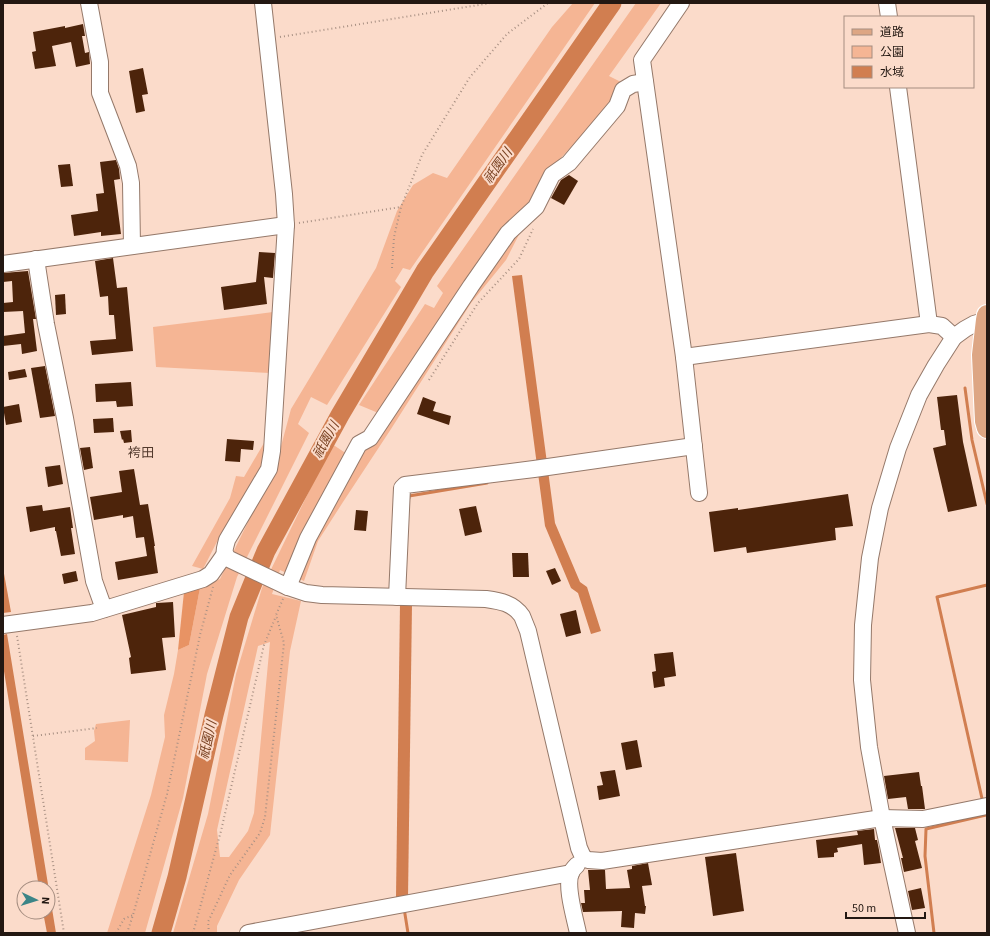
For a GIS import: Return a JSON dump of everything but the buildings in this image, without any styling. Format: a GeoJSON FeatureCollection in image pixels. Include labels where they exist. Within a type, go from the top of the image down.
{"type":"FeatureCollection","features":[{"type":"Feature","properties":{"kind":"main road"},"geometry":{"type":"LineString","coordinates":[[987,318],[982,355],[985,421],[987,428]]}},
{"type":"Feature","properties":{"kind":"street"},"geometry":{"type":"LineString","coordinates":[[90,3],[100,62],[100,93],[128,166],[131,183],[132,246]]}},
{"type":"Feature","properties":{"kind":"street"},"geometry":{"type":"LineString","coordinates":[[263,3],[284,194],[286,225],[272,451],[269,469],[227,540],[224,549],[227,557],[288,587],[306,593],[322,595],[486,599],[501,601],[511,606],[521,616],[528,631],[579,848],[583,857],[588,860],[602,861],[882,818],[923,819],[984,807]]}},
{"type":"Feature","properties":{"kind":"street"},"geometry":{"type":"LineString","coordinates":[[681,3],[642,60],[684,357],[700,493]]}},
{"type":"Feature","properties":{"kind":"street"},"geometry":{"type":"LineString","coordinates":[[887,3],[889,16]]}},
{"type":"Feature","properties":{"kind":"street"},"geometry":{"type":"LineString","coordinates":[[288,587],[308,538],[358,444],[370,438],[508,233],[536,207],[552,174],[569,162],[617,106],[623,90],[633,84],[645,82]]}},
{"type":"Feature","properties":{"kind":"street"},"geometry":{"type":"LineString","coordinates":[[898,88],[929,324]]}},
{"type":"Feature","properties":{"kind":"street"},"geometry":{"type":"LineString","coordinates":[[3,264],[286,225]]}},
{"type":"Feature","properties":{"kind":"street"},"geometry":{"type":"LineString","coordinates":[[36,259],[46,324],[65,418],[94,581],[104,610]]}},
{"type":"Feature","properties":{"kind":"street"},"geometry":{"type":"LineString","coordinates":[[907,933],[882,818],[869,747],[862,680],[863,625],[870,558],[880,508],[898,448],[919,395],[954,337],[965,329],[987,318]]}},
{"type":"Feature","properties":{"kind":"street"},"geometry":{"type":"LineString","coordinates":[[684,357],[929,324],[942,326],[954,337]]}},
{"type":"Feature","properties":{"kind":"street"},"geometry":{"type":"LineString","coordinates":[[398,597],[402,488],[405,485],[534,469],[694,446]]}},
{"type":"Feature","properties":{"kind":"street"},"geometry":{"type":"LineString","coordinates":[[9,624],[92,613],[104,610],[203,579],[211,574],[227,557]]}},
{"type":"Feature","properties":{"kind":"street"},"geometry":{"type":"LineString","coordinates":[[578,933],[569,885],[571,872],[583,857]]}},
{"type":"Feature","properties":{"kind":"street"},"geometry":{"type":"LineString","coordinates":[[248,933],[571,872]]}},
{"type":"Feature","properties":{"kind":"path"},"geometry":{"type":"LineString","coordinates":[[267,40],[491,3]]}},
{"type":"Feature","properties":{"kind":"path"},"geometry":{"type":"LineString","coordinates":[[392,268],[394,237],[401,207],[422,155],[470,77],[507,34],[548,3]]}},
{"type":"Feature","properties":{"kind":"path"},"geometry":{"type":"LineString","coordinates":[[286,225],[401,207]]}},
{"type":"Feature","properties":{"kind":"path"},"geometry":{"type":"LineString","coordinates":[[429,380],[478,303],[519,259],[538,216],[536,207]]}},
{"type":"Feature","properties":{"kind":"path"},"geometry":{"type":"LineString","coordinates":[[127,933],[167,794],[200,635],[214,585],[211,574]]}},
{"type":"Feature","properties":{"kind":"path"},"geometry":{"type":"LineString","coordinates":[[193,933],[221,831],[264,645],[288,587]]}},
{"type":"Feature","properties":{"kind":"path"},"geometry":{"type":"LineString","coordinates":[[209,933],[208,922],[230,875],[260,833],[264,817],[284,643],[276,614]]}},
{"type":"Feature","properties":{"kind":"path"},"geometry":{"type":"LineString","coordinates":[[9,624],[33,736],[64,933]]}},
{"type":"Feature","properties":{"kind":"path"},"geometry":{"type":"LineString","coordinates":[[33,736],[97,728]]}},
{"type":"Feature","properties":{"kind":"path"},"geometry":{"type":"LineString","coordinates":[[116,933],[124,919],[133,915]]}},
{"type":"Feature","properties":{"kind":"green space"},"geometry":{"type":"Polygon","coordinates":[[[573,3],[595,3],[410,270],[403,268],[395,281],[401,287],[327,405],[311,397],[298,424],[309,433],[237,577],[207,674],[183,798],[145,933],[107,933],[151,795],[165,737],[164,715],[178,650],[189,645],[200,588],[220,579],[276,465],[291,409],[376,268],[397,211],[413,185],[433,173],[447,178],[552,27],[573,3]]]}},
{"type":"Feature","properties":{"kind":"green space"},"geometry":{"type":"Polygon","coordinates":[[[636,3],[661,3],[609,76],[621,82],[614,102],[554,165],[506,260],[471,303],[318,541],[304,581],[280,570],[272,594],[301,601],[290,651],[270,835],[239,880],[217,926],[217,933],[173,933],[208,814],[236,674],[262,588],[332,444],[353,458],[388,417],[359,405],[425,304],[434,308],[443,293],[437,286],[636,3]],[[270,642],[258,646],[217,830],[220,857],[229,857],[248,831],[254,813],[270,642]]]}},
{"type":"Feature","properties":{"kind":"green space"},"geometry":{"type":"Polygon","coordinates":[[[273,312],[270,373],[156,367],[153,327],[273,312]]]}},
{"type":"Feature","properties":{"kind":"green space"},"geometry":{"type":"Polygon","coordinates":[[[264,443],[263,464],[252,488],[222,532],[203,569],[192,566],[230,498],[236,476],[244,477],[264,443]]]}},
{"type":"Feature","properties":{"kind":"green space"},"geometry":{"type":"Polygon","coordinates":[[[130,720],[128,762],[85,760],[85,748],[95,741],[94,731],[96,724],[130,720]]]}},
{"type":"Feature","properties":{"kind":"shaded area"},"geometry":{"type":"Polygon","coordinates":[[[200,588],[189,645],[178,650],[184,592],[200,588]]]}},
{"type":"Feature","properties":{"kind":"water"},"geometry":{"type":"Polygon","coordinates":[[[522,275],[555,523],[580,582],[587,587],[601,631],[591,634],[578,593],[571,588],[545,526],[512,276],[522,275]]]}},
{"type":"Feature","properties":{"kind":"water"},"geometry":{"type":"Polygon","coordinates":[[[3,568],[11,612],[3,613],[3,568]]]}},
{"type":"Feature","properties":{"kind":"water"},"geometry":{"type":"Polygon","coordinates":[[[400,604],[412,604],[408,898],[396,898],[400,604]]]}},
{"type":"Feature","properties":{"kind":"water"},"geometry":{"type":"Polygon","coordinates":[[[7,634],[47,880],[38,880],[3,665],[3,635],[7,634]]]}},
{"type":"Feature","properties":{"kind":"water"},"geometry":{"type":"Polygon","coordinates":[[[45,920],[54,920],[56,933],[47,933],[45,920]]]}},
{"type":"Feature","properties":{"kind":"waterway","name":"祇園川"},"geometry":{"type":"LineString","coordinates":[[161,933],[177,877],[214,715],[239,617],[266,551],[340,415],[425,271],[612,3]]}},
{"type":"Feature","properties":{"kind":"waterway"},"geometry":{"type":"LineString","coordinates":[[965,388],[972,440],[987,504]]}},
{"type":"Feature","properties":{"kind":"waterway"},"geometry":{"type":"LineString","coordinates":[[409,498],[409,496],[487,483]]}},
{"type":"Feature","properties":{"kind":"waterway"},"geometry":{"type":"LineString","coordinates":[[983,803],[937,597],[987,585]]}},
{"type":"Feature","properties":{"kind":"waterway"},"geometry":{"type":"LineString","coordinates":[[934,933],[925,856],[926,829],[986,815],[985,812]]}},
{"type":"Feature","properties":{"kind":"waterway"},"geometry":{"type":"LineString","coordinates":[[404,908],[408,933]]}},
{"type":"Feature","properties":{"kind":"district","name":"袴田"},"geometry":{"type":"Point","coordinates":[141,453]}}]}
